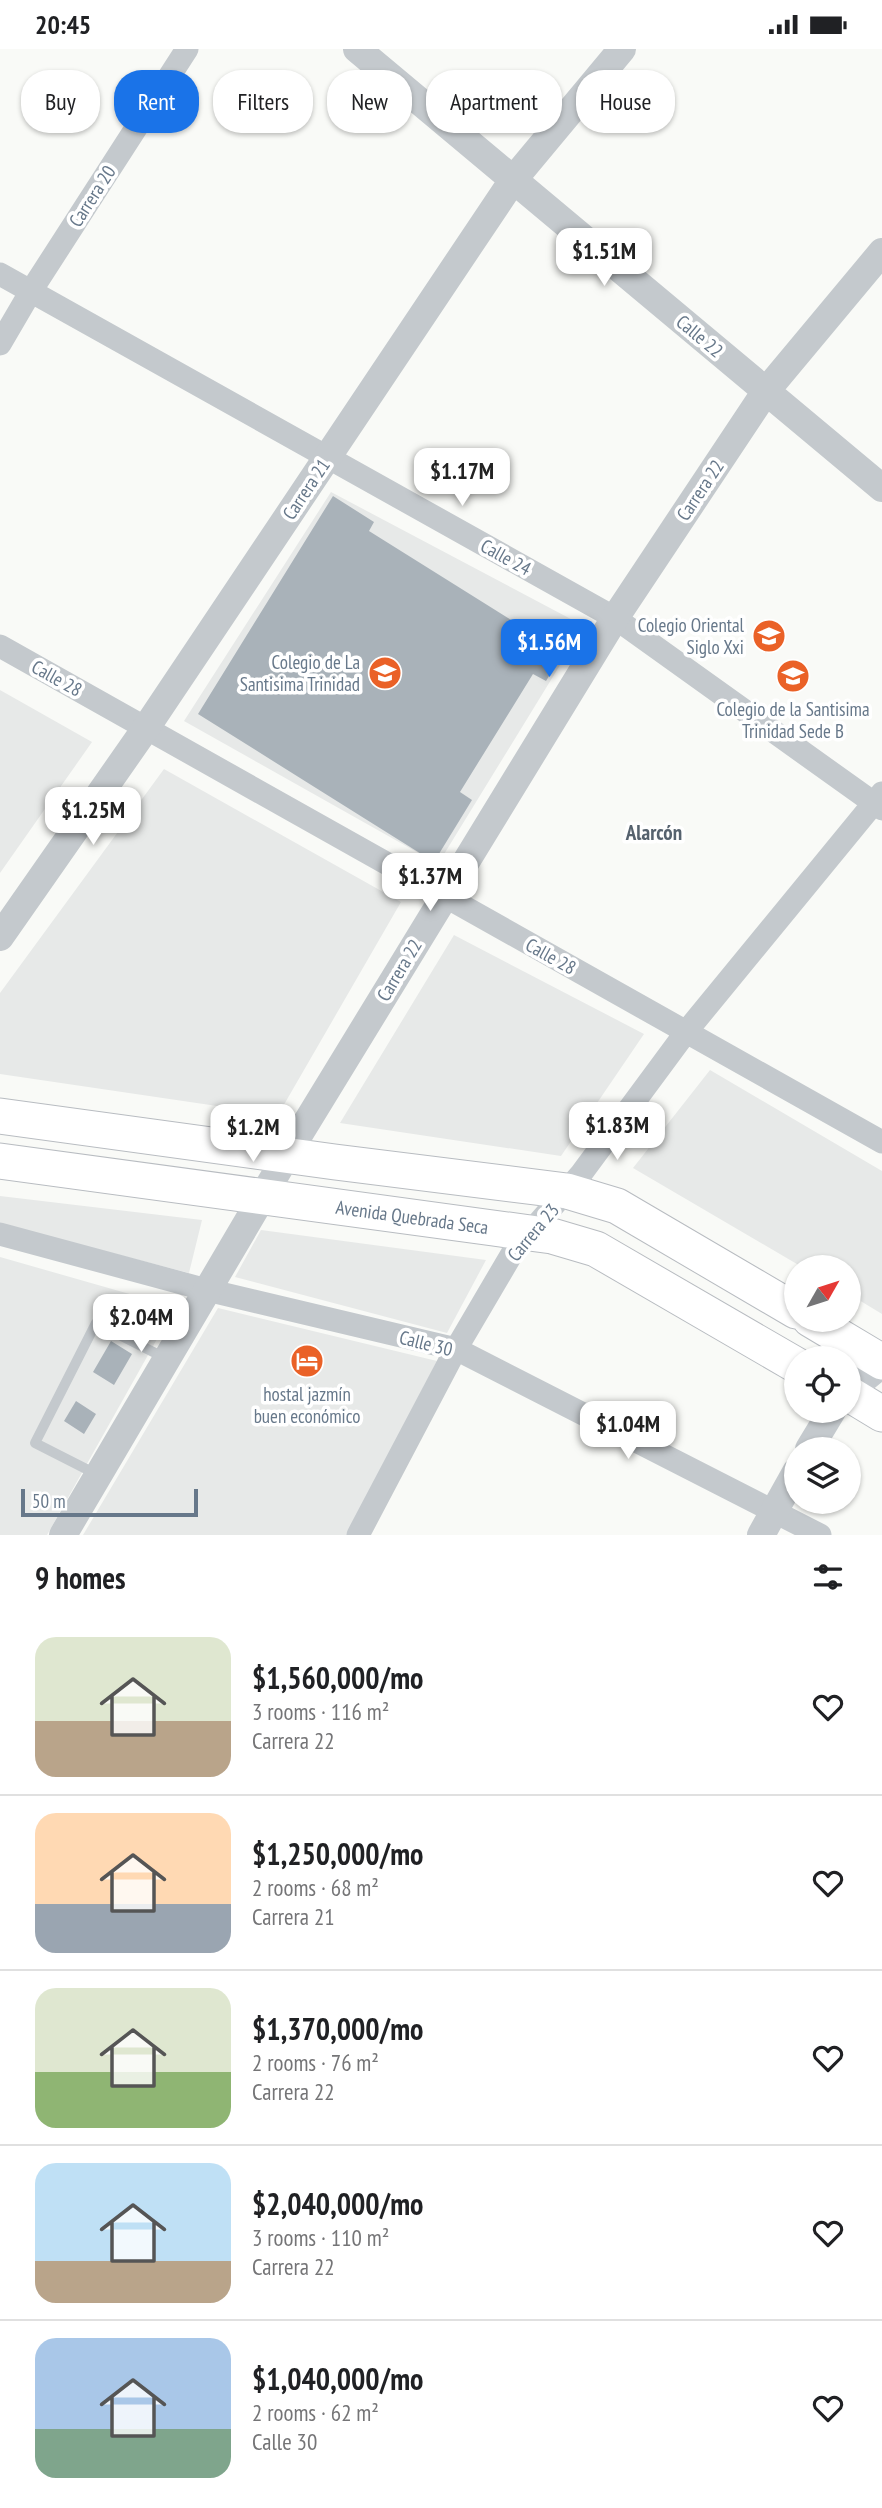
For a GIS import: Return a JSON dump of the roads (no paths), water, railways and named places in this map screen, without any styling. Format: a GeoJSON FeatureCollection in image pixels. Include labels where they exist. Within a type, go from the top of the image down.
{"type":"FeatureCollection","features":[{"type":"Feature","properties":{"kind":"main road"},"geometry":{"type":"LineString","coordinates":[[0,1116],[286,1156],[567,1191],[617,1206],[784,1304]]}},
{"type":"Feature","properties":{"kind":"main road","name":"Avenida Quebrada Seca"},"geometry":{"type":"LineString","coordinates":[[0,1161],[574,1241],[596,1249],[784,1358]]}},
{"type":"Feature","properties":{"kind":"main road"},"geometry":{"type":"LineString","coordinates":[[831,1332],[882,1363]]}},
{"type":"Feature","properties":{"kind":"main road"},"geometry":{"type":"LineString","coordinates":[[861,1401],[882,1414]]}},
{"type":"Feature","properties":{"kind":"street","name":"Carrera 20"},"geometry":{"type":"LineString","coordinates":[[0,344],[31,291],[187,49]]}},
{"type":"Feature","properties":{"kind":"street","name":"Calle 22"},"geometry":{"type":"LineString","coordinates":[[358,49],[882,488]]}},
{"type":"Feature","properties":{"kind":"street","name":"Carrera 21"},"geometry":{"type":"LineString","coordinates":[[0,937],[146,729],[513,180],[622,49]]}},
{"type":"Feature","properties":{"kind":"street","name":"Carrera 22"},"geometry":{"type":"LineString","coordinates":[[63,1535],[286,1156],[615,618],[765,391],[882,252]]}},
{"type":"Feature","properties":{"kind":"street","name":"Calle 24"},"geometry":{"type":"LineString","coordinates":[[0,274],[615,618],[879,802]]}},
{"type":"Feature","properties":{"kind":"street","name":"Calle 28"},"geometry":{"type":"LineString","coordinates":[[0,646],[882,1142]]}},
{"type":"Feature","properties":{"kind":"street","name":"Carrera 23"},"geometry":{"type":"LineString","coordinates":[[358,1535],[456,1349],[513,1252],[567,1191],[686,1032],[879,802]]}},
{"type":"Feature","properties":{"kind":"street","name":"Calle 30"},"geometry":{"type":"LineString","coordinates":[[0,1234],[207,1290],[456,1349],[768,1523],[820,1535]]}},
{"type":"Feature","properties":{"kind":"street"},"geometry":{"type":"LineString","coordinates":[[861,1382],[882,1363]]}},
{"type":"Feature","properties":{"kind":"street"},"geometry":{"type":"LineString","coordinates":[[768,1523],[784,1494]]}},
{"type":"Feature","properties":{"kind":"lane"},"geometry":{"type":"LineString","coordinates":[[98,1475],[35,1443],[96,1323],[167,1359]]}},
{"type":"Feature","properties":{"kind":"place","name":"Colegio Oriental Siglo Xxi"},"geometry":{"type":"Point","coordinates":[769,636]}},
{"type":"Feature","properties":{"kind":"place","name":"Colegio de La Santisima Trinidad"},"geometry":{"type":"Point","coordinates":[385,673]}},
{"type":"Feature","properties":{"kind":"place","name":"Colegio de la Santisima Trinidad Sede B"},"geometry":{"type":"Point","coordinates":[793,676]}},
{"type":"Feature","properties":{"kind":"place","name":"hostal jazmín buen económico"},"geometry":{"type":"Point","coordinates":[307,1361]}},
{"type":"Feature","properties":{"kind":"district","name":"Alarcón"},"geometry":{"type":"Point","coordinates":[654,832]}}]}
